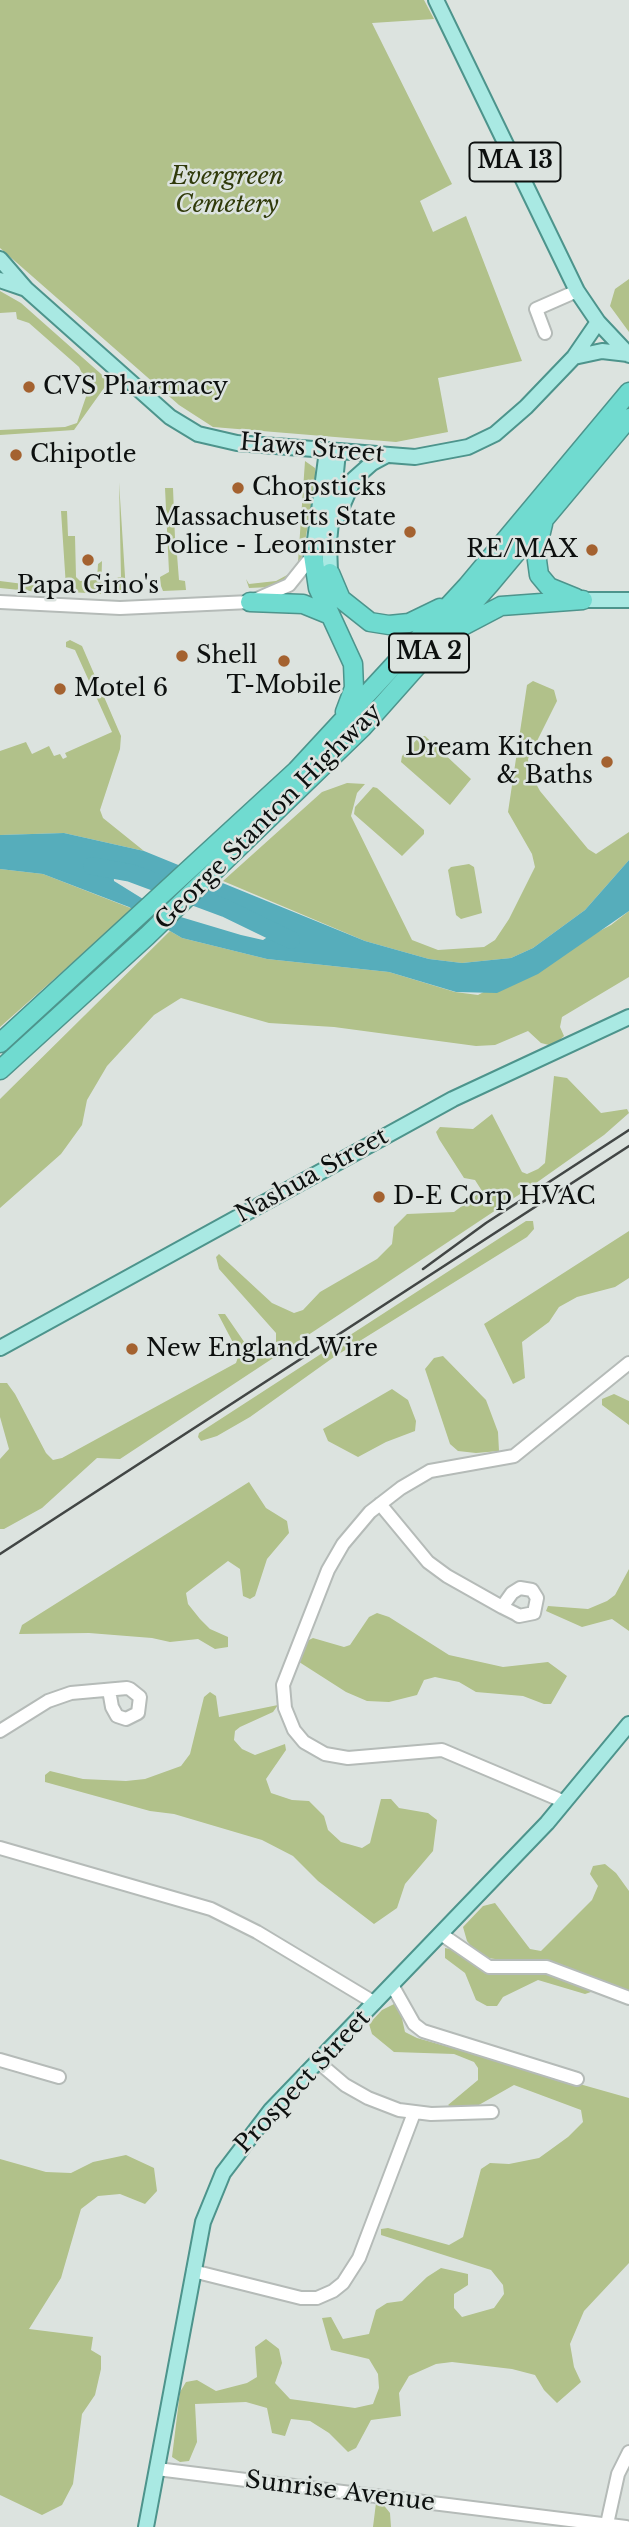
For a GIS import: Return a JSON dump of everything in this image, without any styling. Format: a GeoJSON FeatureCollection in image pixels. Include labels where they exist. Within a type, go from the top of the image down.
{"type":"FeatureCollection","features":[{"type":"Feature","properties":{"kind":"highway","name":"George Stanton Highway"},"geometry":{"type":"LineString","coordinates":[[0,1042],[296,771],[467,586],[629,392]]}},
{"type":"Feature","properties":{"kind":"highway","name":"George Stanton Highway"},"geometry":{"type":"LineString","coordinates":[[0,1070],[214,873],[362,728],[629,418]]}},
{"type":"Feature","properties":{"kind":"highway"},"geometry":{"type":"LineString","coordinates":[[545,518],[536,553],[539,575],[554,590],[583,600]]}},
{"type":"Feature","properties":{"kind":"highway"},"geometry":{"type":"LineString","coordinates":[[313,555],[316,584],[347,647],[354,675],[353,692],[339,725]]}},
{"type":"Feature","properties":{"kind":"highway"},"geometry":{"type":"LineString","coordinates":[[330,573],[341,599],[359,616],[381,625],[400,625],[422,619],[467,586]]}},
{"type":"Feature","properties":{"kind":"highway"},"geometry":{"type":"LineString","coordinates":[[436,645],[476,617],[501,606],[583,600]]}},
{"type":"Feature","properties":{"kind":"highway"},"geometry":{"type":"LineString","coordinates":[[250,602],[303,604],[330,615]]}},
{"type":"Feature","properties":{"kind":"main road","name":"MA 13"},"geometry":{"type":"LineString","coordinates":[[436,0],[577,291],[598,323],[629,355]]}},
{"type":"Feature","properties":{"kind":"main road","name":"Haws Street"},"geometry":{"type":"LineString","coordinates":[[0,259],[26,289],[187,428],[237,443],[387,456],[439,455],[468,447],[492,436],[526,407],[574,357],[598,323]]}},
{"type":"Feature","properties":{"kind":"main road","name":"Haws Street"},"geometry":{"type":"LineString","coordinates":[[0,280],[26,289]]}},
{"type":"Feature","properties":{"kind":"main road"},"geometry":{"type":"LineString","coordinates":[[574,357],[602,351],[629,355]]}},
{"type":"Feature","properties":{"kind":"main road"},"geometry":{"type":"LineString","coordinates":[[330,573],[328,542],[333,452]]}},
{"type":"Feature","properties":{"kind":"main road"},"geometry":{"type":"LineString","coordinates":[[313,555],[333,452]]}},
{"type":"Feature","properties":{"kind":"main road"},"geometry":{"type":"LineString","coordinates":[[328,542],[342,502],[355,479],[372,463],[387,456]]}},
{"type":"Feature","properties":{"kind":"main road"},"geometry":{"type":"LineString","coordinates":[[583,600],[629,600]]}},
{"type":"Feature","properties":{"kind":"main road","name":"Nashua Street"},"geometry":{"type":"LineString","coordinates":[[0,1348],[443,1105],[629,1017]]}},
{"type":"Feature","properties":{"kind":"main road","name":"Prospect Street"},"geometry":{"type":"LineString","coordinates":[[146,2527],[203,2222],[223,2173],[256,2129],[565,1802],[629,1724]]}},
{"type":"Feature","properties":{"kind":"street"},"geometry":{"type":"LineString","coordinates":[[545,333],[536,309],[577,291]]}},
{"type":"Feature","properties":{"kind":"street"},"geometry":{"type":"LineString","coordinates":[[0,602],[120,608],[250,602],[289,585],[313,555]]}},
{"type":"Feature","properties":{"kind":"street"},"geometry":{"type":"LineString","coordinates":[[565,1802],[452,1752],[430,1749],[340,1758],[317,1751],[294,1730],[283,1701],[286,1670],[335,1556],[360,1523],[380,1504],[430,1471],[499,1461],[514,1456],[629,1363]]}},
{"type":"Feature","properties":{"kind":"street"},"geometry":{"type":"LineString","coordinates":[[380,1504],[428,1562],[502,1607]]}},
{"type":"Feature","properties":{"kind":"street"},"geometry":{"type":"LineString","coordinates":[[0,1731],[59,1696],[109,1690]]}},
{"type":"Feature","properties":{"kind":"street"},"geometry":{"type":"LineString","coordinates":[[0,1847],[211,1909],[279,1945],[375,2003]]}},
{"type":"Feature","properties":{"kind":"street"},"geometry":{"type":"LineString","coordinates":[[441,1934],[489,1967],[547,1967],[629,1998]]}},
{"type":"Feature","properties":{"kind":"street"},"geometry":{"type":"LineString","coordinates":[[392,1986],[414,2024],[423,2031],[578,2079]]}},
{"type":"Feature","properties":{"kind":"street"},"geometry":{"type":"LineString","coordinates":[[0,2060],[59,2077]]}},
{"type":"Feature","properties":{"kind":"street"},"geometry":{"type":"LineString","coordinates":[[318,2062],[345,2085],[368,2098],[414,2113],[492,2112]]}},
{"type":"Feature","properties":{"kind":"street"},"geometry":{"type":"LineString","coordinates":[[193,2271],[301,2298],[317,2298],[333,2291],[343,2283],[359,2258],[414,2113]]}},
{"type":"Feature","properties":{"kind":"street"},"geometry":{"type":"LineString","coordinates":[[607,2524],[618,2474],[629,2452]]}},
{"type":"Feature","properties":{"kind":"street","name":"Sunrise Avenue"},"geometry":{"type":"LineString","coordinates":[[157,2469],[626,2527]]}},
{"type":"Feature","properties":{"kind":"green space","name":"Evergreen Cemetery"},"geometry":{"type":"Polygon","coordinates":[[[0,0],[424,0],[434,19],[372,23],[452,184],[420,201],[433,232],[466,216],[522,361],[438,378],[448,432],[396,442],[213,427],[179,405],[0,248],[0,0]]]}},
{"type":"Feature","properties":{"kind":"green space"},"geometry":{"type":"Polygon","coordinates":[[[629,279],[629,332],[610,306],[615,289],[629,279]]]}},
{"type":"Feature","properties":{"kind":"green space"},"geometry":{"type":"Polygon","coordinates":[[[0,291],[21,303],[109,381],[74,430],[0,435],[0,430],[65,427],[77,423],[89,388],[79,367],[29,323],[17,319],[16,312],[0,313],[0,291]]]}},
{"type":"Feature","properties":{"kind":"green space"},"geometry":{"type":"Polygon","coordinates":[[[305,461],[315,468],[316,477],[302,559],[287,579],[271,587],[249,588],[246,579],[249,584],[276,581],[289,574],[298,562],[305,461]]]}},
{"type":"Feature","properties":{"kind":"green space"},"geometry":{"type":"Polygon","coordinates":[[[119,482],[126,592],[114,594],[112,579],[121,577],[119,482]]]}},
{"type":"Feature","properties":{"kind":"green space"},"geometry":{"type":"Polygon","coordinates":[[[165,488],[173,488],[175,538],[183,540],[176,542],[179,580],[185,581],[186,590],[163,591],[161,586],[160,577],[169,572],[165,488]]]}},
{"type":"Feature","properties":{"kind":"green space"},"geometry":{"type":"Polygon","coordinates":[[[61,511],[67,511],[68,536],[75,536],[76,577],[80,581],[97,580],[98,564],[102,561],[101,594],[57,591],[57,587],[66,587],[61,511]]]}},
{"type":"Feature","properties":{"kind":"green space"},"geometry":{"type":"Polygon","coordinates":[[[41,579],[44,579],[44,586],[39,592],[0,588],[0,581],[39,586],[41,579]]]}},
{"type":"Feature","properties":{"kind":"green space"},"geometry":{"type":"Polygon","coordinates":[[[70,640],[82,646],[121,736],[120,749],[100,810],[103,818],[144,851],[64,833],[0,835],[0,751],[26,742],[32,754],[49,746],[54,756],[60,754],[63,759],[67,757],[65,753],[112,732],[75,650],[66,647],[66,642],[70,640]]]}},
{"type":"Feature","properties":{"kind":"green space"},"geometry":{"type":"Polygon","coordinates":[[[533,681],[554,690],[557,701],[528,759],[529,771],[540,791],[588,849],[596,854],[629,832],[629,860],[585,910],[533,948],[511,958],[462,963],[429,959],[365,941],[223,881],[322,792],[347,783],[365,784],[357,793],[351,816],[412,940],[438,950],[484,947],[495,940],[509,919],[535,867],[532,854],[508,812],[527,685],[533,681]]]}},
{"type":"Feature","properties":{"kind":"green space"},"geometry":{"type":"Polygon","coordinates":[[[420,736],[425,736],[471,779],[450,805],[401,762],[402,756],[420,736]]]}},
{"type":"Feature","properties":{"kind":"green space"},"geometry":{"type":"Polygon","coordinates":[[[373,787],[424,830],[424,834],[402,856],[354,814],[355,807],[373,787]]]}},
{"type":"Feature","properties":{"kind":"green space"},"geometry":{"type":"Polygon","coordinates":[[[469,864],[474,867],[482,913],[461,919],[456,915],[448,870],[469,864]]]}},
{"type":"Feature","properties":{"kind":"green space"},"geometry":{"type":"Polygon","coordinates":[[[0,869],[43,874],[133,909],[0,1027],[0,869]]]}},
{"type":"Feature","properties":{"kind":"green space"},"geometry":{"type":"Polygon","coordinates":[[[629,911],[629,977],[562,1017],[560,1027],[564,1036],[553,1046],[541,1043],[528,1031],[495,1045],[476,1046],[334,1027],[269,1023],[181,998],[154,1015],[107,1066],[87,1100],[82,1125],[61,1154],[0,1208],[0,1099],[170,931],[182,938],[267,959],[389,972],[455,992],[478,995],[611,925],[629,911]]]}},
{"type":"Feature","properties":{"kind":"green space"},"geometry":{"type":"Polygon","coordinates":[[[554,1076],[567,1078],[601,1113],[627,1109],[629,1113],[604,1135],[529,1188],[340,1314],[120,1459],[97,1458],[42,1508],[0,1529],[0,1459],[9,1449],[0,1417],[0,1383],[7,1383],[15,1394],[46,1453],[53,1460],[62,1458],[236,1363],[239,1354],[218,1314],[225,1314],[249,1349],[258,1354],[268,1350],[276,1344],[276,1333],[219,1269],[216,1257],[219,1254],[272,1303],[294,1313],[303,1310],[320,1292],[377,1259],[392,1244],[394,1227],[407,1214],[454,1212],[482,1191],[475,1180],[464,1178],[439,1139],[436,1132],[440,1127],[473,1129],[492,1114],[522,1172],[527,1174],[545,1163],[554,1076]]]}},
{"type":"Feature","properties":{"kind":"green space"},"geometry":{"type":"Polygon","coordinates":[[[526,1221],[533,1221],[534,1229],[527,1237],[334,1357],[250,1417],[217,1436],[201,1441],[198,1437],[199,1433],[526,1221]]]}},
{"type":"Feature","properties":{"kind":"green space"},"geometry":{"type":"Polygon","coordinates":[[[629,1231],[629,1278],[615,1287],[577,1297],[559,1307],[549,1322],[522,1342],[525,1378],[513,1384],[484,1324],[629,1231]]]}},
{"type":"Feature","properties":{"kind":"green space"},"geometry":{"type":"Polygon","coordinates":[[[443,1356],[486,1400],[498,1432],[499,1451],[458,1451],[450,1444],[425,1369],[434,1358],[443,1356]]]}},
{"type":"Feature","properties":{"kind":"green space"},"geometry":{"type":"Polygon","coordinates":[[[392,1389],[408,1400],[416,1421],[415,1431],[358,1457],[328,1441],[323,1429],[392,1389]]]}},
{"type":"Feature","properties":{"kind":"green space"},"geometry":{"type":"Polygon","coordinates":[[[614,1394],[629,1401],[629,1425],[602,1405],[602,1399],[614,1394]]]}},
{"type":"Feature","properties":{"kind":"green space"},"geometry":{"type":"Polygon","coordinates":[[[249,1482],[266,1508],[287,1521],[289,1533],[267,1559],[255,1596],[250,1599],[243,1596],[240,1569],[228,1561],[186,1593],[188,1604],[200,1619],[210,1629],[228,1637],[228,1647],[215,1649],[198,1639],[170,1642],[89,1633],[19,1634],[22,1625],[249,1482]]]}},
{"type":"Feature","properties":{"kind":"green space"},"geometry":{"type":"Polygon","coordinates":[[[629,1569],[629,1631],[612,1619],[582,1627],[546,1611],[548,1606],[588,1609],[607,1601],[615,1595],[629,1569]]]}},
{"type":"Feature","properties":{"kind":"green space"},"geometry":{"type":"Polygon","coordinates":[[[377,1613],[389,1617],[449,1655],[503,1667],[548,1662],[567,1676],[551,1704],[523,1696],[476,1692],[459,1682],[435,1677],[424,1680],[417,1695],[389,1702],[367,1701],[346,1692],[296,1660],[305,1642],[313,1638],[344,1647],[350,1645],[369,1617],[377,1613]]]}},
{"type":"Feature","properties":{"kind":"green space"},"geometry":{"type":"Polygon","coordinates":[[[210,1692],[216,1696],[219,1717],[278,1705],[273,1712],[240,1727],[235,1731],[234,1740],[242,1749],[255,1755],[285,1744],[286,1750],[266,1779],[271,1793],[292,1800],[309,1801],[324,1816],[328,1830],[341,1842],[362,1848],[370,1843],[381,1799],[391,1799],[399,1808],[428,1813],[437,1820],[433,1851],[405,1884],[397,1908],[374,1924],[318,1881],[293,1856],[262,1840],[174,1814],[150,1811],[45,1782],[45,1775],[50,1771],[83,1779],[126,1781],[145,1779],[181,1766],[190,1754],[204,1697],[210,1692]]]}},
{"type":"Feature","properties":{"kind":"green space"},"geometry":{"type":"Polygon","coordinates":[[[605,1864],[616,1873],[629,1891],[629,1993],[541,1960],[510,1961],[480,1957],[467,1941],[463,1927],[483,1906],[495,1903],[530,1949],[541,1951],[592,1900],[598,1886],[590,1874],[593,1866],[605,1864]]]}},
{"type":"Feature","properties":{"kind":"green space"},"geometry":{"type":"Polygon","coordinates":[[[445,1948],[455,1950],[497,1975],[524,1970],[544,1972],[594,1991],[585,1994],[538,1980],[503,1997],[497,2006],[487,2006],[476,2000],[465,1973],[445,1958],[445,1948]]]}},
{"type":"Feature","properties":{"kind":"green space"},"geometry":{"type":"Polygon","coordinates":[[[394,2004],[401,2014],[405,2032],[417,2038],[629,2098],[629,2263],[584,2311],[570,2344],[574,2367],[581,2382],[557,2403],[544,2390],[535,2375],[512,2369],[452,2362],[436,2364],[409,2376],[399,2393],[401,2416],[371,2420],[356,2448],[348,2452],[329,2433],[310,2421],[291,2419],[285,2436],[272,2433],[267,2408],[246,2402],[195,2404],[197,2442],[189,2461],[180,2462],[172,2457],[180,2392],[186,2382],[197,2380],[216,2391],[247,2383],[257,2377],[255,2347],[266,2339],[279,2349],[282,2363],[275,2383],[290,2399],[355,2408],[373,2404],[379,2388],[378,2374],[369,2359],[331,2350],[322,2318],[331,2317],[343,2339],[369,2334],[376,2310],[387,2303],[402,2301],[427,2277],[441,2268],[468,2274],[468,2285],[454,2294],[454,2308],[462,2317],[494,2308],[504,2294],[503,2285],[491,2270],[381,2235],[381,2229],[388,2228],[449,2245],[463,2237],[481,2169],[490,2163],[509,2164],[539,2158],[568,2137],[583,2122],[581,2110],[514,2085],[477,2106],[452,2108],[448,2105],[478,2080],[478,2068],[474,2062],[454,2054],[394,2052],[372,2034],[369,2024],[382,2010],[394,2004]]]}},
{"type":"Feature","properties":{"kind":"green space"},"geometry":{"type":"Polygon","coordinates":[[[126,2155],[154,2168],[157,2191],[145,2204],[120,2194],[98,2196],[81,2209],[61,2278],[29,2329],[93,2337],[91,2350],[101,2356],[95,2395],[82,2414],[73,2484],[62,2505],[42,2515],[0,2495],[0,2159],[46,2172],[71,2173],[93,2162],[126,2155]]]}},
{"type":"Feature","properties":{"kind":"green space"},"geometry":{"type":"Polygon","coordinates":[[[376,2503],[382,2503],[390,2513],[391,2527],[373,2527],[376,2503]]]}},
{"type":"Feature","properties":{"kind":"water"},"geometry":{"type":"Polygon","coordinates":[[[64,833],[144,851],[365,941],[429,959],[462,963],[511,958],[533,948],[585,910],[629,860],[629,911],[538,974],[497,993],[456,992],[389,972],[267,959],[182,938],[129,907],[43,874],[0,869],[0,835],[64,833]],[[113,868],[114,881],[164,912],[263,940],[272,934],[269,925],[262,918],[188,886],[132,870],[113,868]]]}},
{"type":"Feature","properties":{"kind":"waterway"},"geometry":{"type":"LineString","coordinates":[[92,866],[131,873],[225,908],[291,940]]}},
{"type":"Feature","properties":{"kind":"railway"},"geometry":{"type":"LineString","coordinates":[[423,1269],[486,1223],[629,1130]]}},
{"type":"Feature","properties":{"kind":"railway"},"geometry":{"type":"LineString","coordinates":[[0,1554],[629,1146]]}},
{"type":"Feature","properties":{"kind":"place","name":"CVS Pharmacy"},"geometry":{"type":"Point","coordinates":[29,387]}},
{"type":"Feature","properties":{"kind":"place","name":"Chipotle"},"geometry":{"type":"Point","coordinates":[16,455]}},
{"type":"Feature","properties":{"kind":"place","name":"Chopsticks"},"geometry":{"type":"Point","coordinates":[238,488]}},
{"type":"Feature","properties":{"kind":"place","name":"Massachusetts State Police - Leominster"},"geometry":{"type":"Point","coordinates":[410,532]}},
{"type":"Feature","properties":{"kind":"place","name":"RE/MAX"},"geometry":{"type":"Point","coordinates":[592,550]}},
{"type":"Feature","properties":{"kind":"place","name":"Papa Gino's"},"geometry":{"type":"Point","coordinates":[88,560]}},
{"type":"Feature","properties":{"kind":"place","name":"Shell"},"geometry":{"type":"Point","coordinates":[182,656]}},
{"type":"Feature","properties":{"kind":"place","name":"T-Mobile"},"geometry":{"type":"Point","coordinates":[284,661]}},
{"type":"Feature","properties":{"kind":"place","name":"Motel 6"},"geometry":{"type":"Point","coordinates":[60,689]}},
{"type":"Feature","properties":{"kind":"place","name":"Dream Kitchen & Baths"},"geometry":{"type":"Point","coordinates":[607,762]}},
{"type":"Feature","properties":{"kind":"place","name":"D-E Corp HVAC"},"geometry":{"type":"Point","coordinates":[379,1197]}},
{"type":"Feature","properties":{"kind":"place","name":"New England Wire"},"geometry":{"type":"Point","coordinates":[132,1349]}}]}
